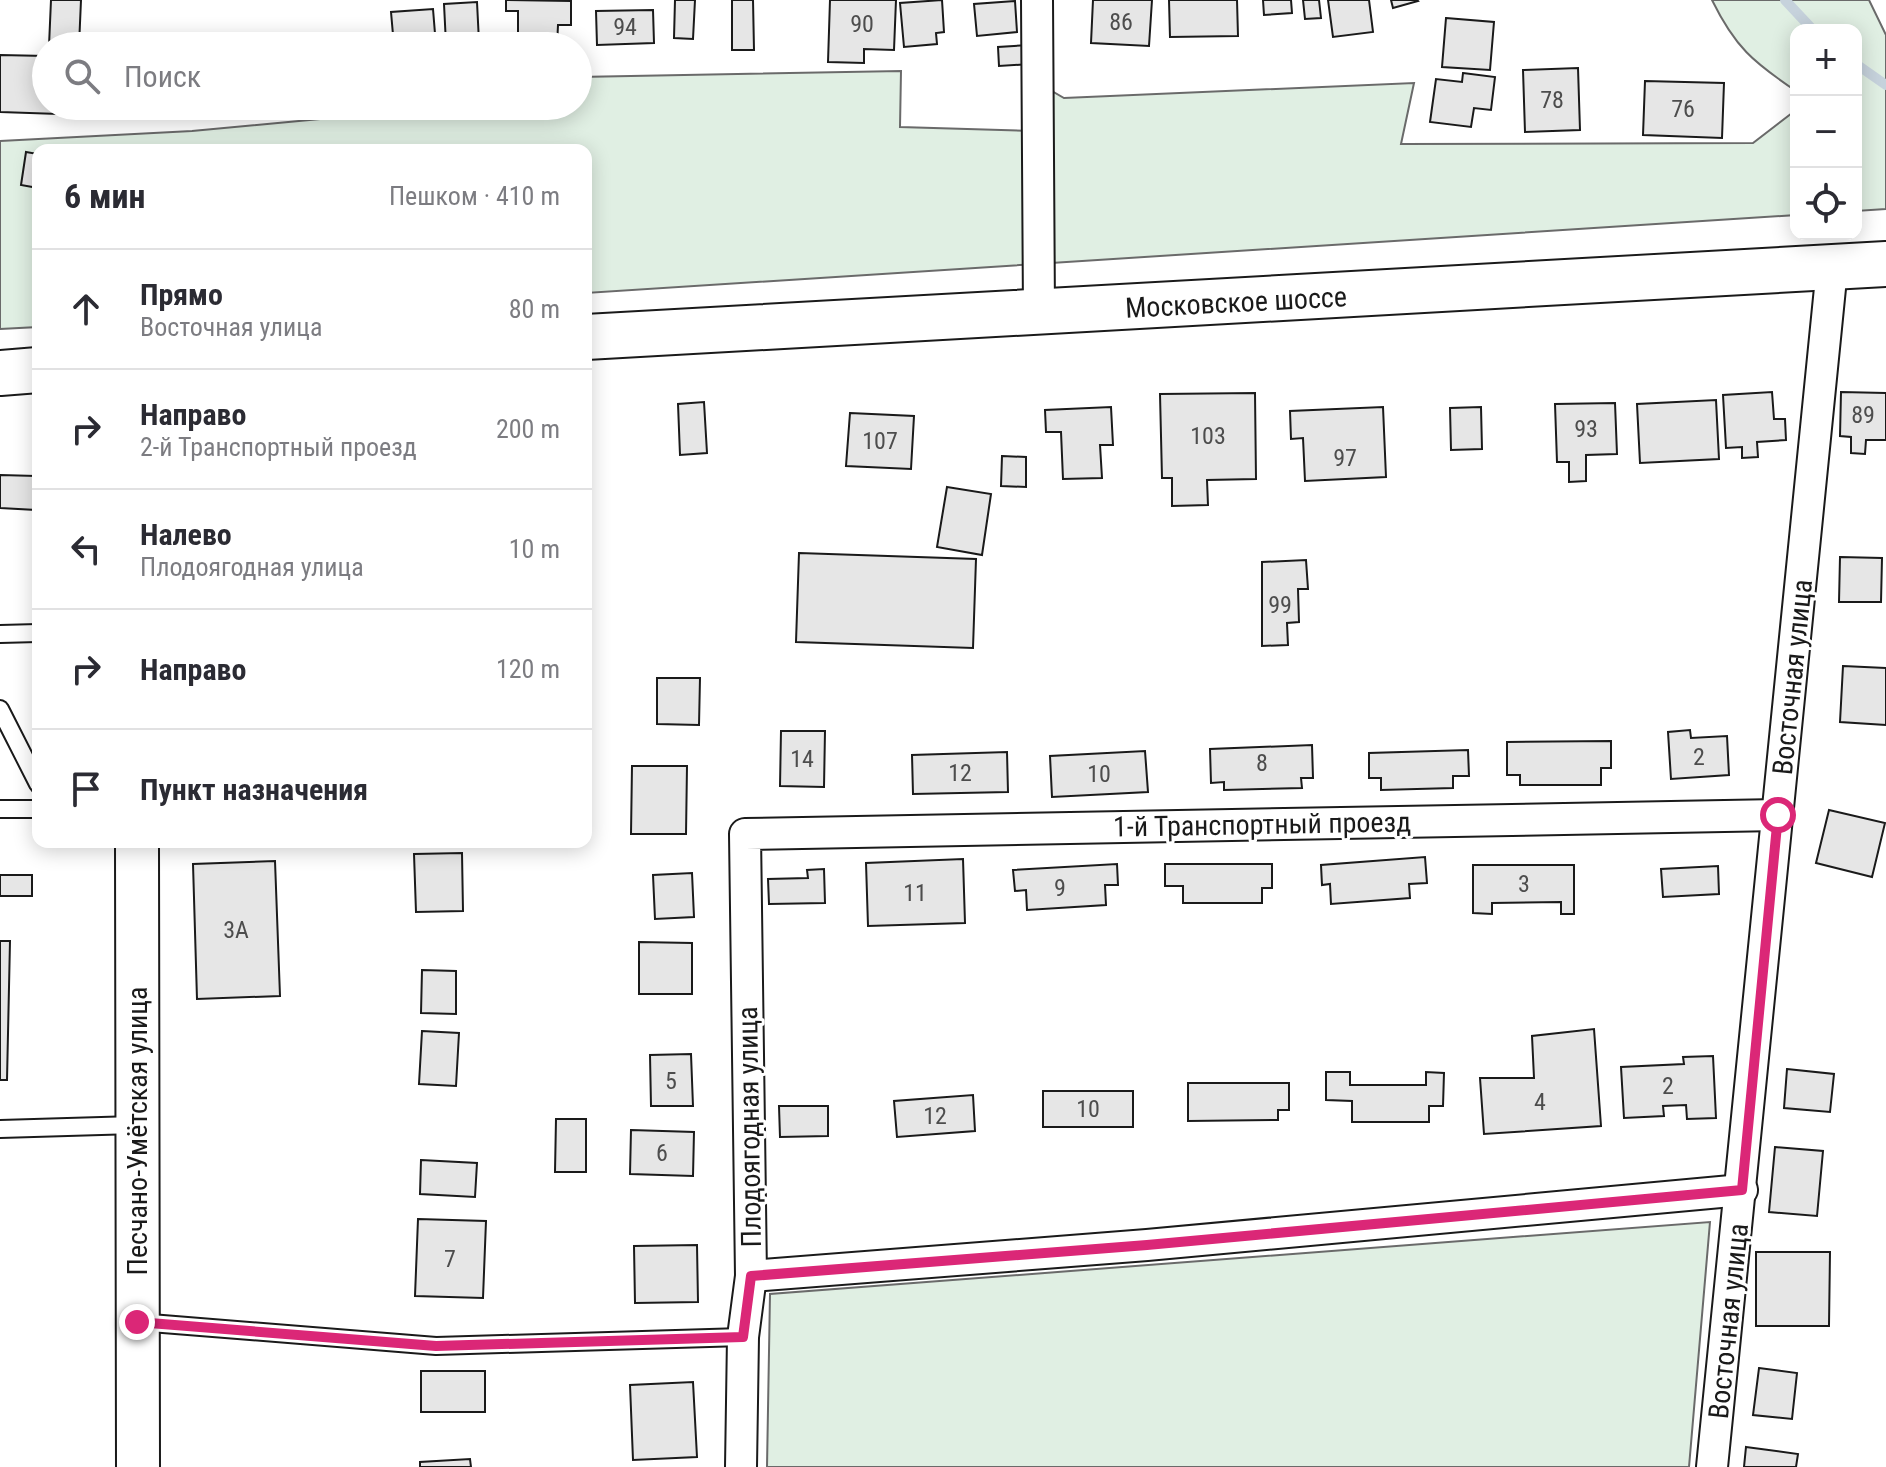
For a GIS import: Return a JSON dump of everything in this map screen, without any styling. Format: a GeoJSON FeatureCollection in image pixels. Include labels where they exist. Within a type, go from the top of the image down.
{"type":"FeatureCollection","features":[{"type":"Feature","properties":{"kind":"main road","name":"Московское шоссе"},"geometry":{"type":"LineString","coordinates":[[592,337],[1886,264]]}},
{"type":"Feature","properties":{"kind":"main road"},"geometry":{"type":"LineString","coordinates":[[0,373],[32,370]]}},
{"type":"Feature","properties":{"kind":"main road","name":"Песчано-Умётская улица"},"geometry":{"type":"LineString","coordinates":[[137,848],[138,1467]]}},
{"type":"Feature","properties":{"kind":"street"},"geometry":{"type":"LineString","coordinates":[[1037,0],[1039,313]]}},
{"type":"Feature","properties":{"kind":"street","name":"Восточная улица"},"geometry":{"type":"LineString","coordinates":[[1712,1467],[1832,268]]}},
{"type":"Feature","properties":{"kind":"street","name":"1-й Транспортный проезд"},"geometry":{"type":"LineString","coordinates":[[745,834],[1778,815]]}},
{"type":"Feature","properties":{"kind":"street","name":"Плодоягодная улица"},"geometry":{"type":"LineString","coordinates":[[741,1467],[743,1337],[751,1276],[745,834]]}},
{"type":"Feature","properties":{"kind":"street"},"geometry":{"type":"LineString","coordinates":[[751,1276],[1147,1245],[1742,1190]]}},
{"type":"Feature","properties":{"kind":"lane"},"geometry":{"type":"LineString","coordinates":[[0,634],[32,633]]}},
{"type":"Feature","properties":{"kind":"lane"},"geometry":{"type":"LineString","coordinates":[[0,709],[32,772]]}},
{"type":"Feature","properties":{"kind":"lane"},"geometry":{"type":"LineString","coordinates":[[0,809],[32,809]]}},
{"type":"Feature","properties":{"kind":"lane"},"geometry":{"type":"LineString","coordinates":[[0,1129],[137,1125]]}},
{"type":"Feature","properties":{"kind":"lane"},"geometry":{"type":"LineString","coordinates":[[137,1322],[436,1346],[743,1337]]}},
{"type":"Feature","properties":{"kind":"green space"},"geometry":{"type":"Polygon","coordinates":[[[1712,0],[1869,0],[1886,35],[1886,209],[1862,211],[1862,24],[1790,24],[1790,87],[1746,52],[1712,0]]]}},
{"type":"Feature","properties":{"kind":"green space"},"geometry":{"type":"Polygon","coordinates":[[[901,71],[900,127],[1031,131],[1031,79],[1064,98],[1414,83],[1401,144],[1753,143],[1790,115],[1790,215],[592,293],[592,144],[32,144],[32,327],[0,329],[0,141],[192,131],[309,120],[592,120],[592,77],[901,71]]]}},
{"type":"Feature","properties":{"kind":"green space"},"geometry":{"type":"Polygon","coordinates":[[[1710,1222],[1689,1467],[767,1467],[770,1294],[1710,1222]]]}},
{"type":"Feature","properties":{"kind":"building"},"geometry":{"type":"Polygon","coordinates":[[[51,0],[81,0],[80,32],[50,32],[51,0]]]}},
{"type":"Feature","properties":{"kind":"building"},"geometry":{"type":"Polygon","coordinates":[[[506,0],[571,1],[571,25],[558,25],[558,32],[518,32],[518,11],[506,11],[506,0]]]}},
{"type":"Feature","properties":{"kind":"building"},"geometry":{"type":"Polygon","coordinates":[[[675,0],[695,0],[693,39],[674,38],[675,0]]]}},
{"type":"Feature","properties":{"kind":"building"},"geometry":{"type":"Polygon","coordinates":[[[732,0],[753,0],[754,50],[732,50],[732,0]]]}},
{"type":"Feature","properties":{"kind":"building"},"geometry":{"type":"Polygon","coordinates":[[[830,0],[896,0],[894,50],[864,49],[864,63],[828,62],[830,0]]]}},
{"type":"Feature","properties":{"kind":"building"},"geometry":{"type":"Polygon","coordinates":[[[942,0],[944,32],[936,33],[937,44],[904,47],[900,3],[942,0]]]}},
{"type":"Feature","properties":{"kind":"building"},"geometry":{"type":"Polygon","coordinates":[[[1093,0],[1152,0],[1149,46],[1091,43],[1093,0]]]}},
{"type":"Feature","properties":{"kind":"building"},"geometry":{"type":"Polygon","coordinates":[[[1169,0],[1237,0],[1238,36],[1170,37],[1169,0]]]}},
{"type":"Feature","properties":{"kind":"building"},"geometry":{"type":"Polygon","coordinates":[[[1263,0],[1291,0],[1292,13],[1264,15],[1263,0]]]}},
{"type":"Feature","properties":{"kind":"building"},"geometry":{"type":"Polygon","coordinates":[[[1303,0],[1319,0],[1321,18],[1305,19],[1303,0]]]}},
{"type":"Feature","properties":{"kind":"building"},"geometry":{"type":"Polygon","coordinates":[[[1328,0],[1369,0],[1373,32],[1333,37],[1328,0]]]}},
{"type":"Feature","properties":{"kind":"building"},"geometry":{"type":"Polygon","coordinates":[[[1391,0],[1417,0],[1418,1],[1393,8],[1391,0]]]}},
{"type":"Feature","properties":{"kind":"building"},"geometry":{"type":"Polygon","coordinates":[[[1015,1],[1017,32],[977,36],[974,4],[1015,1]]]}},
{"type":"Feature","properties":{"kind":"building"},"geometry":{"type":"Polygon","coordinates":[[[477,2],[478,32],[445,32],[444,4],[477,2]]]}},
{"type":"Feature","properties":{"kind":"building"},"geometry":{"type":"Polygon","coordinates":[[[433,9],[435,32],[393,32],[391,12],[433,9]]]}},
{"type":"Feature","properties":{"kind":"building"},"geometry":{"type":"Polygon","coordinates":[[[653,10],[654,43],[597,45],[596,11],[653,10]]]}},
{"type":"Feature","properties":{"kind":"building"},"geometry":{"type":"Polygon","coordinates":[[[1446,18],[1494,22],[1490,70],[1442,67],[1446,18]]]}},
{"type":"Feature","properties":{"kind":"building"},"geometry":{"type":"Polygon","coordinates":[[[1029,45],[1030,64],[999,66],[998,47],[1029,45]]]}},
{"type":"Feature","properties":{"kind":"building"},"geometry":{"type":"Polygon","coordinates":[[[0,55],[32,56],[32,113],[0,112],[0,55]]]}},
{"type":"Feature","properties":{"kind":"building"},"geometry":{"type":"Polygon","coordinates":[[[1578,68],[1580,130],[1525,132],[1523,70],[1578,68]]]}},
{"type":"Feature","properties":{"kind":"building"},"geometry":{"type":"Polygon","coordinates":[[[1463,73],[1495,77],[1491,110],[1474,108],[1471,127],[1430,122],[1436,79],[1462,82],[1463,73]]]}},
{"type":"Feature","properties":{"kind":"building"},"geometry":{"type":"Polygon","coordinates":[[[1645,81],[1724,83],[1722,138],[1643,135],[1645,81]]]}},
{"type":"Feature","properties":{"kind":"building"},"geometry":{"type":"Polygon","coordinates":[[[26,152],[32,153],[32,187],[21,185],[26,152]]]}},
{"type":"Feature","properties":{"kind":"building"},"geometry":{"type":"Polygon","coordinates":[[[1772,392],[1774,419],[1785,419],[1786,440],[1757,442],[1758,457],[1742,458],[1742,447],[1726,448],[1723,395],[1772,392]]]}},
{"type":"Feature","properties":{"kind":"building"},"geometry":{"type":"Polygon","coordinates":[[[1841,392],[1886,393],[1886,440],[1866,440],[1865,454],[1851,453],[1851,437],[1840,436],[1841,392]]]}},
{"type":"Feature","properties":{"kind":"building"},"geometry":{"type":"Polygon","coordinates":[[[1255,393],[1256,479],[1207,480],[1208,505],[1172,506],[1172,478],[1162,478],[1160,394],[1255,393]]]}},
{"type":"Feature","properties":{"kind":"building"},"geometry":{"type":"Polygon","coordinates":[[[1716,400],[1719,459],[1640,463],[1637,404],[1716,400]]]}},
{"type":"Feature","properties":{"kind":"building"},"geometry":{"type":"Polygon","coordinates":[[[704,402],[707,453],[680,455],[678,404],[704,402]]]}},
{"type":"Feature","properties":{"kind":"building"},"geometry":{"type":"Polygon","coordinates":[[[1615,403],[1617,454],[1586,455],[1586,481],[1569,482],[1569,462],[1557,462],[1555,404],[1615,403]]]}},
{"type":"Feature","properties":{"kind":"building"},"geometry":{"type":"Polygon","coordinates":[[[1111,407],[1113,445],[1100,445],[1102,478],[1063,479],[1061,432],[1046,432],[1045,410],[1111,407]]]}},
{"type":"Feature","properties":{"kind":"building"},"geometry":{"type":"Polygon","coordinates":[[[1383,407],[1386,477],[1305,481],[1303,438],[1291,439],[1290,411],[1383,407]]]}},
{"type":"Feature","properties":{"kind":"building"},"geometry":{"type":"Polygon","coordinates":[[[1481,407],[1482,449],[1451,450],[1450,408],[1481,407]]]}},
{"type":"Feature","properties":{"kind":"building"},"geometry":{"type":"Polygon","coordinates":[[[850,413],[914,416],[911,469],[846,466],[850,413]]]}},
{"type":"Feature","properties":{"kind":"building"},"geometry":{"type":"Polygon","coordinates":[[[1002,456],[1026,457],[1026,487],[1001,486],[1002,456]]]}},
{"type":"Feature","properties":{"kind":"building"},"geometry":{"type":"Polygon","coordinates":[[[0,475],[32,476],[32,510],[0,508],[0,475]]]}},
{"type":"Feature","properties":{"kind":"building"},"geometry":{"type":"Polygon","coordinates":[[[947,487],[991,494],[982,555],[937,547],[947,487]]]}},
{"type":"Feature","properties":{"kind":"building"},"geometry":{"type":"Polygon","coordinates":[[[799,553],[976,559],[973,648],[796,642],[799,553]]]}},
{"type":"Feature","properties":{"kind":"building"},"geometry":{"type":"Polygon","coordinates":[[[1840,557],[1882,558],[1881,602],[1839,602],[1840,557]]]}},
{"type":"Feature","properties":{"kind":"building"},"geometry":{"type":"Polygon","coordinates":[[[1306,560],[1308,589],[1298,589],[1299,622],[1287,623],[1288,645],[1262,646],[1262,562],[1306,560]]]}},
{"type":"Feature","properties":{"kind":"building"},"geometry":{"type":"Polygon","coordinates":[[[1843,666],[1886,668],[1886,725],[1840,722],[1843,666]]]}},
{"type":"Feature","properties":{"kind":"building"},"geometry":{"type":"Polygon","coordinates":[[[657,678],[700,678],[699,725],[657,724],[657,678]]]}},
{"type":"Feature","properties":{"kind":"building"},"geometry":{"type":"Polygon","coordinates":[[[1690,730],[1691,738],[1727,736],[1729,775],[1671,779],[1668,732],[1690,730]]]}},
{"type":"Feature","properties":{"kind":"building"},"geometry":{"type":"Polygon","coordinates":[[[781,731],[825,731],[824,787],[780,786],[781,731]]]}},
{"type":"Feature","properties":{"kind":"building"},"geometry":{"type":"Polygon","coordinates":[[[1611,741],[1611,768],[1601,768],[1601,785],[1520,785],[1520,775],[1507,775],[1507,742],[1611,741]]]}},
{"type":"Feature","properties":{"kind":"building"},"geometry":{"type":"Polygon","coordinates":[[[1312,745],[1313,778],[1301,778],[1302,788],[1224,790],[1224,782],[1211,783],[1210,749],[1312,745]]]}},
{"type":"Feature","properties":{"kind":"building"},"geometry":{"type":"Polygon","coordinates":[[[1468,750],[1469,776],[1453,776],[1453,788],[1381,790],[1381,778],[1369,778],[1369,753],[1468,750]]]}},
{"type":"Feature","properties":{"kind":"building"},"geometry":{"type":"Polygon","coordinates":[[[1145,751],[1148,792],[1052,797],[1050,756],[1145,751]]]}},
{"type":"Feature","properties":{"kind":"building"},"geometry":{"type":"Polygon","coordinates":[[[1007,752],[1008,792],[913,794],[912,755],[1007,752]]]}},
{"type":"Feature","properties":{"kind":"building"},"geometry":{"type":"Polygon","coordinates":[[[632,766],[687,766],[686,834],[631,834],[632,766]]]}},
{"type":"Feature","properties":{"kind":"building"},"geometry":{"type":"Polygon","coordinates":[[[1829,810],[1885,823],[1872,877],[1816,863],[1829,810]]]}},
{"type":"Feature","properties":{"kind":"building"},"geometry":{"type":"Polygon","coordinates":[[[462,853],[463,911],[416,912],[414,854],[462,853]]]}},
{"type":"Feature","properties":{"kind":"building"},"geometry":{"type":"Polygon","coordinates":[[[1425,857],[1427,883],[1409,884],[1410,898],[1331,904],[1330,884],[1322,885],[1321,865],[1425,857]]]}},
{"type":"Feature","properties":{"kind":"building"},"geometry":{"type":"Polygon","coordinates":[[[963,859],[965,923],[868,926],[866,863],[963,859]]]}},
{"type":"Feature","properties":{"kind":"building"},"geometry":{"type":"Polygon","coordinates":[[[275,861],[280,996],[197,999],[193,864],[275,861]]]}},
{"type":"Feature","properties":{"kind":"building"},"geometry":{"type":"Polygon","coordinates":[[[1117,864],[1118,885],[1105,885],[1106,905],[1027,910],[1026,890],[1015,891],[1013,870],[1117,864]]]}},
{"type":"Feature","properties":{"kind":"building"},"geometry":{"type":"Polygon","coordinates":[[[1165,864],[1272,864],[1272,888],[1262,888],[1262,903],[1183,903],[1183,886],[1165,886],[1165,864]]]}},
{"type":"Feature","properties":{"kind":"building"},"geometry":{"type":"Polygon","coordinates":[[[1473,865],[1574,865],[1574,914],[1561,914],[1561,902],[1492,903],[1492,914],[1473,913],[1473,865]]]}},
{"type":"Feature","properties":{"kind":"building"},"geometry":{"type":"Polygon","coordinates":[[[1718,866],[1719,894],[1663,897],[1661,869],[1718,866]]]}},
{"type":"Feature","properties":{"kind":"building"},"geometry":{"type":"Polygon","coordinates":[[[824,869],[825,903],[769,904],[768,879],[808,878],[807,870],[824,869]]]}},
{"type":"Feature","properties":{"kind":"building"},"geometry":{"type":"Polygon","coordinates":[[[692,873],[694,917],[655,919],[653,875],[692,873]]]}},
{"type":"Feature","properties":{"kind":"building"},"geometry":{"type":"Polygon","coordinates":[[[0,875],[32,875],[32,896],[0,896],[0,875]]]}},
{"type":"Feature","properties":{"kind":"building"},"geometry":{"type":"Polygon","coordinates":[[[0,941],[10,941],[7,1080],[0,1080],[0,941]]]}},
{"type":"Feature","properties":{"kind":"building"},"geometry":{"type":"Polygon","coordinates":[[[639,942],[692,943],[692,994],[639,994],[639,942]]]}},
{"type":"Feature","properties":{"kind":"building"},"geometry":{"type":"Polygon","coordinates":[[[422,970],[456,971],[456,1014],[421,1013],[422,970]]]}},
{"type":"Feature","properties":{"kind":"building"},"geometry":{"type":"Polygon","coordinates":[[[1594,1029],[1601,1126],[1484,1134],[1480,1078],[1534,1078],[1532,1036],[1594,1029]]]}},
{"type":"Feature","properties":{"kind":"building"},"geometry":{"type":"Polygon","coordinates":[[[422,1031],[459,1033],[456,1086],[419,1084],[422,1031]]]}},
{"type":"Feature","properties":{"kind":"building"},"geometry":{"type":"Polygon","coordinates":[[[691,1054],[693,1106],[651,1106],[650,1055],[691,1054]]]}},
{"type":"Feature","properties":{"kind":"building"},"geometry":{"type":"Polygon","coordinates":[[[1713,1056],[1716,1118],[1687,1119],[1686,1105],[1663,1106],[1664,1116],[1624,1118],[1621,1067],[1684,1064],[1683,1057],[1713,1056]]]}},
{"type":"Feature","properties":{"kind":"building"},"geometry":{"type":"Polygon","coordinates":[[[1787,1069],[1834,1074],[1830,1112],[1784,1108],[1787,1069]]]}},
{"type":"Feature","properties":{"kind":"building"},"geometry":{"type":"Polygon","coordinates":[[[1326,1072],[1350,1072],[1350,1085],[1426,1085],[1426,1072],[1444,1073],[1443,1106],[1429,1106],[1429,1122],[1352,1122],[1352,1101],[1326,1100],[1326,1072]]]}},
{"type":"Feature","properties":{"kind":"building"},"geometry":{"type":"Polygon","coordinates":[[[1188,1083],[1289,1083],[1289,1110],[1278,1110],[1278,1120],[1188,1121],[1188,1083]]]}},
{"type":"Feature","properties":{"kind":"building"},"geometry":{"type":"Polygon","coordinates":[[[1043,1091],[1133,1091],[1133,1127],[1043,1127],[1043,1091]]]}},
{"type":"Feature","properties":{"kind":"building"},"geometry":{"type":"Polygon","coordinates":[[[973,1095],[975,1131],[897,1137],[894,1101],[973,1095]]]}},
{"type":"Feature","properties":{"kind":"building"},"geometry":{"type":"Polygon","coordinates":[[[779,1106],[828,1106],[828,1136],[780,1137],[779,1106]]]}},
{"type":"Feature","properties":{"kind":"building"},"geometry":{"type":"Polygon","coordinates":[[[556,1119],[586,1119],[586,1172],[555,1172],[556,1119]]]}},
{"type":"Feature","properties":{"kind":"building"},"geometry":{"type":"Polygon","coordinates":[[[631,1130],[694,1132],[693,1176],[630,1174],[631,1130]]]}},
{"type":"Feature","properties":{"kind":"building"},"geometry":{"type":"Polygon","coordinates":[[[1775,1147],[1823,1151],[1817,1216],[1769,1212],[1775,1147]]]}},
{"type":"Feature","properties":{"kind":"building"},"geometry":{"type":"Polygon","coordinates":[[[421,1160],[477,1163],[475,1197],[420,1194],[421,1160]]]}},
{"type":"Feature","properties":{"kind":"building"},"geometry":{"type":"Polygon","coordinates":[[[418,1219],[486,1221],[483,1298],[415,1296],[418,1219]]]}},
{"type":"Feature","properties":{"kind":"building"},"geometry":{"type":"Polygon","coordinates":[[[697,1245],[698,1302],[635,1303],[634,1246],[697,1245]]]}},
{"type":"Feature","properties":{"kind":"building"},"geometry":{"type":"Polygon","coordinates":[[[1756,1252],[1830,1252],[1829,1326],[1756,1326],[1756,1252]]]}},
{"type":"Feature","properties":{"kind":"building"},"geometry":{"type":"Polygon","coordinates":[[[1759,1368],[1797,1373],[1792,1419],[1753,1415],[1759,1368]]]}},
{"type":"Feature","properties":{"kind":"building"},"geometry":{"type":"Polygon","coordinates":[[[421,1371],[485,1371],[485,1412],[421,1412],[421,1371]]]}},
{"type":"Feature","properties":{"kind":"building"},"geometry":{"type":"Polygon","coordinates":[[[693,1382],[697,1457],[633,1460],[630,1385],[693,1382]]]}},
{"type":"Feature","properties":{"kind":"building"},"geometry":{"type":"Polygon","coordinates":[[[1746,1447],[1798,1454],[1796,1467],[1744,1467],[1746,1447]]]}},
{"type":"Feature","properties":{"kind":"building"},"geometry":{"type":"Polygon","coordinates":[[[470,1459],[471,1467],[420,1467],[420,1462],[470,1459]]]}},
{"type":"Feature","properties":{"kind":"waterway"},"geometry":{"type":"LineString","coordinates":[[1785,0],[1807,24]]}},
{"type":"Feature","properties":{"kind":"waterway"},"geometry":{"type":"LineString","coordinates":[[1862,68],[1886,85]]}},
{"type":"Feature","properties":{"kind":"route"},"geometry":{"type":"LineString","coordinates":[[137,1322],[436,1346],[743,1337],[751,1276],[1147,1245],[1742,1190],[1778,815]]}}]}
